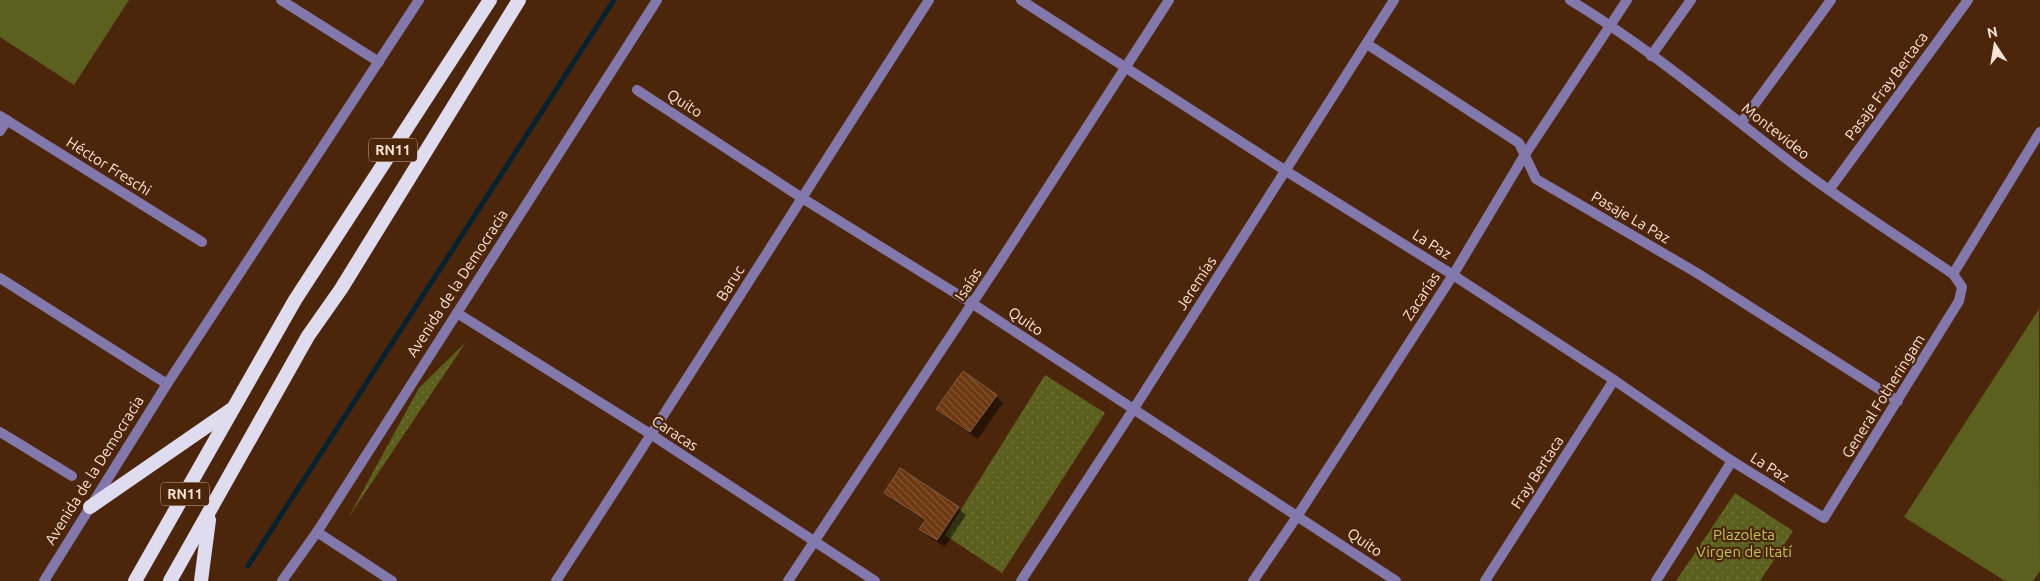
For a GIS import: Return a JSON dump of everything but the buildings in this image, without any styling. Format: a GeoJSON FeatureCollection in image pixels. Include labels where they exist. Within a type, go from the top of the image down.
{"type":"FeatureCollection","features":[{"type":"Feature","properties":{"kind":"highway","name":"RN11"},"geometry":{"type":"LineString","coordinates":[[135,581],[295,300],[490,0]]}},
{"type":"Feature","properties":{"kind":"highway"},"geometry":{"type":"LineString","coordinates":[[170,581],[308,336],[341,288],[519,0]]}},
{"type":"Feature","properties":{"kind":"highway"},"geometry":{"type":"LineString","coordinates":[[90,506],[234,408]]}},
{"type":"Feature","properties":{"kind":"highway"},"geometry":{"type":"LineString","coordinates":[[201,581],[211,511]]}},
{"type":"Feature","properties":{"kind":"street"},"geometry":{"type":"LineString","coordinates":[[281,0],[379,62]]}},
{"type":"Feature","properties":{"kind":"street","name":"Avenida de la Democracia"},"geometry":{"type":"LineString","coordinates":[[44,581],[167,384],[418,0]]}},
{"type":"Feature","properties":{"kind":"street","name":"Avenida de la Democracia"},"geometry":{"type":"LineString","coordinates":[[282,581],[316,532],[657,0]]}},
{"type":"Feature","properties":{"kind":"street","name":"Baruc"},"geometry":{"type":"LineString","coordinates":[[556,581],[652,435],[929,0]]}},
{"type":"Feature","properties":{"kind":"street","name":"La Paz"},"geometry":{"type":"LineString","coordinates":[[1021,0],[1286,171],[1453,275],[1614,380],[1732,461],[1824,518]]}},
{"type":"Feature","properties":{"kind":"street","name":"Isaías"},"geometry":{"type":"LineString","coordinates":[[788,581],[972,304],[1169,0]]}},
{"type":"Feature","properties":{"kind":"street","name":"Jeremías"},"geometry":{"type":"LineString","coordinates":[[1021,581],[1133,410],[1394,0]]}},
{"type":"Feature","properties":{"kind":"street","name":"Montevideo"},"geometry":{"type":"LineString","coordinates":[[1570,0],[1611,25],[1829,190],[1953,274],[1962,287]]}},
{"type":"Feature","properties":{"kind":"street","name":"Zacarías"},"geometry":{"type":"LineString","coordinates":[[1253,581],[1298,515],[1453,275],[1524,156],[1626,0]]}},
{"type":"Feature","properties":{"kind":"street"},"geometry":{"type":"LineString","coordinates":[[1651,56],[1690,0]]}},
{"type":"Feature","properties":{"kind":"street"},"geometry":{"type":"LineString","coordinates":[[1741,123],[1831,0]]}},
{"type":"Feature","properties":{"kind":"street","name":"Pasaje Fray Bertaca"},"geometry":{"type":"LineString","coordinates":[[1829,190],[1968,0]]}},
{"type":"Feature","properties":{"kind":"street","name":"Pasaje La Paz"},"geometry":{"type":"LineString","coordinates":[[1367,44],[1519,144],[1536,179],[1697,273],[1898,401]]}},
{"type":"Feature","properties":{"kind":"street","name":"Quito"},"geometry":{"type":"LineString","coordinates":[[637,90],[802,198],[972,304],[1133,410],[1298,515],[1396,581]]}},
{"type":"Feature","properties":{"kind":"street"},"geometry":{"type":"LineString","coordinates":[[0,131],[4,118]]}},
{"type":"Feature","properties":{"kind":"street","name":"Héctor Freschi"},"geometry":{"type":"LineString","coordinates":[[4,118],[202,242]]}},
{"type":"Feature","properties":{"kind":"street"},"geometry":{"type":"LineString","coordinates":[[1953,274],[2040,132]]}},
{"type":"Feature","properties":{"kind":"street"},"geometry":{"type":"LineString","coordinates":[[0,278],[167,384]]}},
{"type":"Feature","properties":{"kind":"street","name":"General Fotheringam"},"geometry":{"type":"LineString","coordinates":[[1824,518],[1959,302],[1962,287]]}},
{"type":"Feature","properties":{"kind":"street","name":"Caracas"},"geometry":{"type":"LineString","coordinates":[[457,313],[652,435],[875,581]]}},
{"type":"Feature","properties":{"kind":"street","name":"Fray Bertaca"},"geometry":{"type":"LineString","coordinates":[[1485,581],[1614,380]]}},
{"type":"Feature","properties":{"kind":"street"},"geometry":{"type":"LineString","coordinates":[[0,432],[72,476]]}},
{"type":"Feature","properties":{"kind":"street"},"geometry":{"type":"LineString","coordinates":[[1656,581],[1732,461]]}},
{"type":"Feature","properties":{"kind":"street"},"geometry":{"type":"LineString","coordinates":[[316,532],[392,581]]}},
{"type":"Feature","properties":{"kind":"green space"},"geometry":{"type":"Polygon","coordinates":[[[0,0],[129,0],[74,85],[0,37],[0,0]]]}},
{"type":"Feature","properties":{"kind":"green space"},"geometry":{"type":"Polygon","coordinates":[[[2039,309],[2040,571],[2033,581],[2005,581],[1904,517],[2039,309]]]}},
{"type":"Feature","properties":{"kind":"green space"},"geometry":{"type":"Polygon","coordinates":[[[466,342],[348,518],[419,388],[466,342]]]}},
{"type":"Feature","properties":{"kind":"green space"},"geometry":{"type":"Polygon","coordinates":[[[1045,375],[1105,413],[1002,573],[945,535],[1045,375]]]}},
{"type":"Feature","properties":{"kind":"green space","name":"Plazoleta Virgen de Itatí"},"geometry":{"type":"Polygon","coordinates":[[[1735,493],[1793,531],[1760,581],[1676,581],[1735,493]]]}},
{"type":"Feature","properties":{"kind":"waterway"},"geometry":{"type":"LineString","coordinates":[[248,566],[614,0]]}}]}
